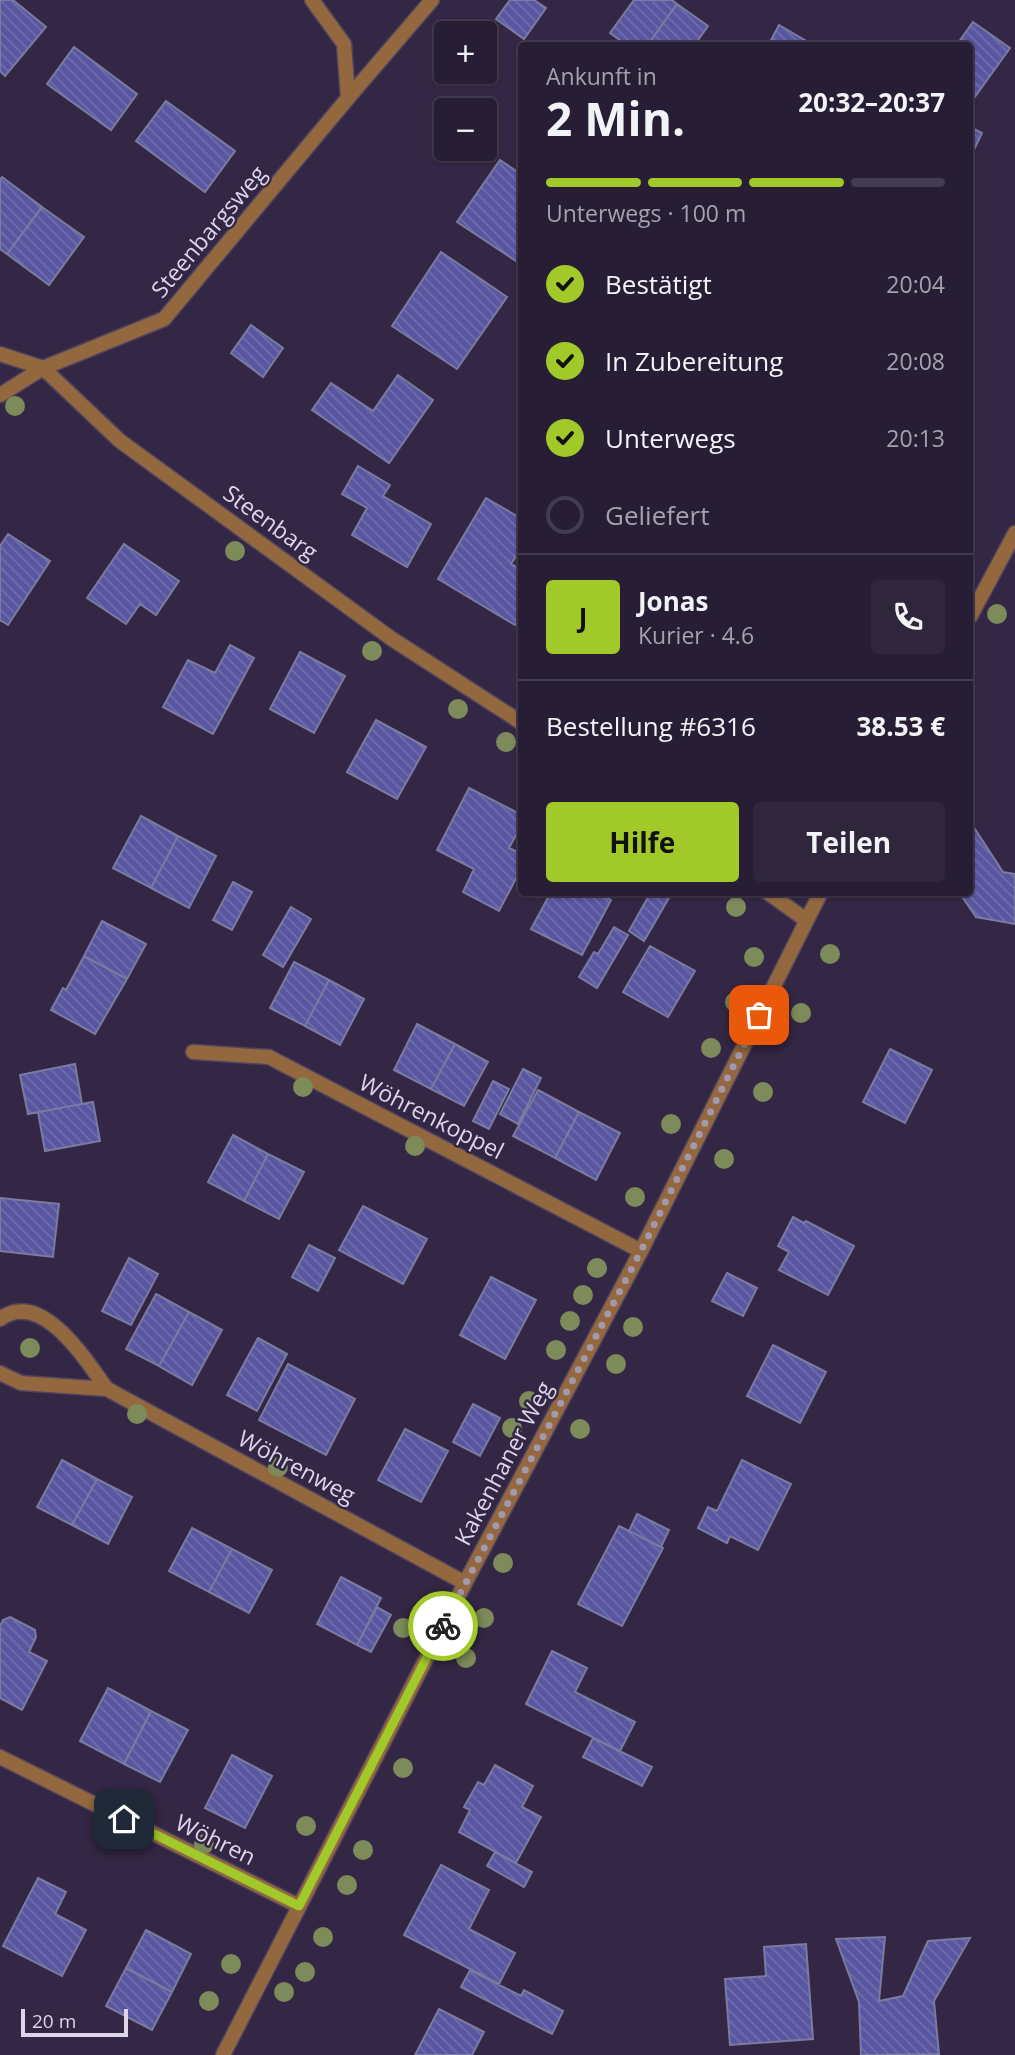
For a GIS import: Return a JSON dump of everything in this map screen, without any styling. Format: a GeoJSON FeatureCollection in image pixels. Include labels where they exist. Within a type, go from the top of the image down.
{"type":"FeatureCollection","features":[{"type":"Feature","properties":{"kind":"street"},"geometry":{"type":"LineString","coordinates":[[313,0],[344,44],[348,97]]}},
{"type":"Feature","properties":{"kind":"street","name":"Steenbargsweg"},"geometry":{"type":"LineString","coordinates":[[0,395],[43,368],[164,318],[432,0]]}},
{"type":"Feature","properties":{"kind":"street","name":"Steenbarg"},"geometry":{"type":"LineString","coordinates":[[0,354],[43,368],[120,441],[392,639],[518,720]]}},
{"type":"Feature","properties":{"kind":"street"},"geometry":{"type":"LineString","coordinates":[[973,611],[1015,533]]}},
{"type":"Feature","properties":{"kind":"street"},"geometry":{"type":"LineString","coordinates":[[772,896],[806,920]]}},
{"type":"Feature","properties":{"kind":"street","name":"Kakenhaner Weg"},"geometry":{"type":"LineString","coordinates":[[223,2055],[465,1583],[641,1251],[819,896]]}},
{"type":"Feature","properties":{"kind":"street","name":"Wöhrenkoppel"},"geometry":{"type":"LineString","coordinates":[[193,1052],[268,1057],[641,1251]]}},
{"type":"Feature","properties":{"kind":"street","name":"Wöhrenweg"},"geometry":{"type":"LineString","coordinates":[[0,1319],[22,1311],[45,1317],[73,1345],[107,1389],[465,1583]]}},
{"type":"Feature","properties":{"kind":"street","name":"Wöhrenweg"},"geometry":{"type":"LineString","coordinates":[[0,1373],[21,1383],[107,1389]]}},
{"type":"Feature","properties":{"kind":"street","name":"Wöhren"},"geometry":{"type":"LineString","coordinates":[[0,1757],[299,1906]]}},
{"type":"Feature","properties":{"kind":"building"},"geometry":{"type":"Polygon","coordinates":[[[0,0],[13,0],[46,27],[5,76],[0,71],[0,0]]]}},
{"type":"Feature","properties":{"kind":"building"},"geometry":{"type":"Polygon","coordinates":[[[510,0],[534,0],[546,8],[524,39],[496,19],[510,0]]]}},
{"type":"Feature","properties":{"kind":"building"},"geometry":{"type":"Polygon","coordinates":[[[634,0],[672,0],[677,4],[650,42],[622,42],[610,33],[634,0]]]}},
{"type":"Feature","properties":{"kind":"building"},"geometry":{"type":"Polygon","coordinates":[[[677,4],[708,26],[697,42],[650,42],[677,4]]]}},
{"type":"Feature","properties":{"kind":"building"},"geometry":{"type":"Polygon","coordinates":[[[973,22],[1010,48],[973,100],[973,42],[959,42],[973,22]]]}},
{"type":"Feature","properties":{"kind":"building"},"geometry":{"type":"Polygon","coordinates":[[[779,25],[808,42],[770,42],[779,25]]]}},
{"type":"Feature","properties":{"kind":"building"},"geometry":{"type":"Polygon","coordinates":[[[74,47],[137,94],[111,130],[47,84],[74,47]]]}},
{"type":"Feature","properties":{"kind":"building"},"geometry":{"type":"Polygon","coordinates":[[[166,101],[235,151],[205,192],[136,141],[166,101]]]}},
{"type":"Feature","properties":{"kind":"building"},"geometry":{"type":"Polygon","coordinates":[[[973,128],[982,133],[973,152],[973,128]]]}},
{"type":"Feature","properties":{"kind":"building"},"geometry":{"type":"Polygon","coordinates":[[[500,160],[518,172],[518,262],[457,222],[500,160]]]}},
{"type":"Feature","properties":{"kind":"building"},"geometry":{"type":"Polygon","coordinates":[[[2,177],[42,207],[7,254],[0,249],[2,177]]]}},
{"type":"Feature","properties":{"kind":"building"},"geometry":{"type":"Polygon","coordinates":[[[42,207],[84,237],[49,285],[7,254],[42,207]]]}},
{"type":"Feature","properties":{"kind":"building"},"geometry":{"type":"Polygon","coordinates":[[[441,252],[507,297],[457,369],[392,326],[441,252]]]}},
{"type":"Feature","properties":{"kind":"building"},"geometry":{"type":"Polygon","coordinates":[[[251,325],[283,348],[263,377],[231,353],[251,325]]]}},
{"type":"Feature","properties":{"kind":"building"},"geometry":{"type":"Polygon","coordinates":[[[398,375],[433,400],[389,463],[312,410],[331,383],[373,411],[398,375]]]}},
{"type":"Feature","properties":{"kind":"building"},"geometry":{"type":"Polygon","coordinates":[[[358,466],[390,485],[383,496],[431,524],[407,567],[352,535],[367,508],[342,494],[358,466]]]}},
{"type":"Feature","properties":{"kind":"building"},"geometry":{"type":"Polygon","coordinates":[[[486,498],[518,517],[518,553],[511,564],[518,568],[518,621],[515,625],[438,579],[486,498]]]}},
{"type":"Feature","properties":{"kind":"building"},"geometry":{"type":"Polygon","coordinates":[[[8,534],[50,561],[8,625],[0,620],[0,546],[8,534]]]}},
{"type":"Feature","properties":{"kind":"building"},"geometry":{"type":"Polygon","coordinates":[[[124,544],[179,581],[156,615],[140,604],[126,624],[87,598],[124,544]]]}},
{"type":"Feature","properties":{"kind":"building"},"geometry":{"type":"Polygon","coordinates":[[[230,645],[254,658],[213,734],[163,707],[188,660],[215,673],[230,645]]]}},
{"type":"Feature","properties":{"kind":"building"},"geometry":{"type":"Polygon","coordinates":[[[300,652],[345,676],[314,733],[270,709],[300,652]]]}},
{"type":"Feature","properties":{"kind":"building"},"geometry":{"type":"Polygon","coordinates":[[[376,720],[426,747],[397,799],[347,772],[376,720]]]}},
{"type":"Feature","properties":{"kind":"building"},"geometry":{"type":"Polygon","coordinates":[[[469,788],[518,813],[518,831],[509,848],[518,852],[518,875],[499,911],[463,892],[474,869],[437,850],[469,788]]]}},
{"type":"Feature","properties":{"kind":"building"},"geometry":{"type":"Polygon","coordinates":[[[141,816],[178,836],[151,888],[113,868],[141,816]]]}},
{"type":"Feature","properties":{"kind":"building"},"geometry":{"type":"Polygon","coordinates":[[[973,826],[1003,872],[1015,874],[1015,924],[976,917],[962,896],[973,896],[973,826]]]}},
{"type":"Feature","properties":{"kind":"building"},"geometry":{"type":"Polygon","coordinates":[[[178,836],[216,856],[189,908],[151,888],[178,836]]]}},
{"type":"Feature","properties":{"kind":"building"},"geometry":{"type":"Polygon","coordinates":[[[233,882],[252,892],[232,930],[213,920],[233,882]]]}},
{"type":"Feature","properties":{"kind":"building"},"geometry":{"type":"Polygon","coordinates":[[[549,896],[604,896],[611,900],[582,955],[531,929],[549,896]]]}},
{"type":"Feature","properties":{"kind":"building"},"geometry":{"type":"Polygon","coordinates":[[[649,896],[670,896],[644,941],[629,931],[649,896]]]}},
{"type":"Feature","properties":{"kind":"building"},"geometry":{"type":"Polygon","coordinates":[[[291,907],[311,919],[283,967],[263,955],[291,907]]]}},
{"type":"Feature","properties":{"kind":"building"},"geometry":{"type":"Polygon","coordinates":[[[102,921],[146,944],[127,979],[84,956],[102,921]]]}},
{"type":"Feature","properties":{"kind":"building"},"geometry":{"type":"Polygon","coordinates":[[[614,927],[628,935],[597,988],[579,977],[594,952],[598,954],[614,927]]]}},
{"type":"Feature","properties":{"kind":"building"},"geometry":{"type":"Polygon","coordinates":[[[650,946],[695,971],[668,1017],[623,992],[650,946]]]}},
{"type":"Feature","properties":{"kind":"building"},"geometry":{"type":"Polygon","coordinates":[[[84,956],[127,979],[95,1034],[51,1010],[63,988],[66,990],[84,956]]]}},
{"type":"Feature","properties":{"kind":"building"},"geometry":{"type":"Polygon","coordinates":[[[294,962],[329,980],[305,1026],[270,1008],[294,962]]]}},
{"type":"Feature","properties":{"kind":"building"},"geometry":{"type":"Polygon","coordinates":[[[329,980],[364,999],[340,1045],[305,1026],[329,980]]]}},
{"type":"Feature","properties":{"kind":"building"},"geometry":{"type":"Polygon","coordinates":[[[417,1024],[455,1044],[431,1089],[394,1070],[417,1024]]]}},
{"type":"Feature","properties":{"kind":"building"},"geometry":{"type":"Polygon","coordinates":[[[455,1044],[488,1062],[464,1106],[431,1089],[455,1044]]]}},
{"type":"Feature","properties":{"kind":"building"},"geometry":{"type":"Polygon","coordinates":[[[890,1049],[932,1070],[905,1123],[863,1102],[890,1049]]]}},
{"type":"Feature","properties":{"kind":"building"},"geometry":{"type":"Polygon","coordinates":[[[75,1064],[82,1104],[28,1114],[20,1075],[75,1064]]]}},
{"type":"Feature","properties":{"kind":"building"},"geometry":{"type":"Polygon","coordinates":[[[523,1069],[541,1078],[518,1124],[500,1114],[523,1069]]]}},
{"type":"Feature","properties":{"kind":"building"},"geometry":{"type":"Polygon","coordinates":[[[493,1081],[509,1089],[489,1129],[473,1121],[493,1081]]]}},
{"type":"Feature","properties":{"kind":"building"},"geometry":{"type":"Polygon","coordinates":[[[538,1090],[579,1112],[555,1158],[513,1136],[538,1090]]]}},
{"type":"Feature","properties":{"kind":"building"},"geometry":{"type":"Polygon","coordinates":[[[93,1102],[100,1141],[45,1151],[38,1112],[93,1102]]]}},
{"type":"Feature","properties":{"kind":"building"},"geometry":{"type":"Polygon","coordinates":[[[579,1112],[620,1133],[596,1180],[555,1158],[579,1112]]]}},
{"type":"Feature","properties":{"kind":"building"},"geometry":{"type":"Polygon","coordinates":[[[233,1135],[268,1154],[244,1201],[208,1182],[233,1135]]]}},
{"type":"Feature","properties":{"kind":"building"},"geometry":{"type":"Polygon","coordinates":[[[268,1154],[304,1172],[279,1219],[244,1201],[268,1154]]]}},
{"type":"Feature","properties":{"kind":"building"},"geometry":{"type":"Polygon","coordinates":[[[0,1198],[59,1204],[53,1257],[0,1251],[0,1198]]]}},
{"type":"Feature","properties":{"kind":"building"},"geometry":{"type":"Polygon","coordinates":[[[363,1206],[427,1239],[403,1284],[339,1250],[363,1206]]]}},
{"type":"Feature","properties":{"kind":"building"},"geometry":{"type":"Polygon","coordinates":[[[793,1217],[854,1246],[828,1295],[779,1270],[789,1252],[778,1246],[793,1217]]]}},
{"type":"Feature","properties":{"kind":"building"},"geometry":{"type":"Polygon","coordinates":[[[309,1245],[335,1258],[318,1291],[292,1277],[309,1245]]]}},
{"type":"Feature","properties":{"kind":"building"},"geometry":{"type":"Polygon","coordinates":[[[129,1258],[158,1274],[131,1325],[102,1311],[129,1258]]]}},
{"type":"Feature","properties":{"kind":"building"},"geometry":{"type":"Polygon","coordinates":[[[727,1273],[757,1288],[743,1316],[712,1301],[727,1273]]]}},
{"type":"Feature","properties":{"kind":"building"},"geometry":{"type":"Polygon","coordinates":[[[491,1277],[536,1300],[505,1359],[460,1335],[491,1277]]]}},
{"type":"Feature","properties":{"kind":"building"},"geometry":{"type":"Polygon","coordinates":[[[156,1294],[189,1312],[159,1366],[126,1349],[156,1294]]]}},
{"type":"Feature","properties":{"kind":"building"},"geometry":{"type":"Polygon","coordinates":[[[189,1312],[222,1330],[192,1385],[159,1366],[189,1312]]]}},
{"type":"Feature","properties":{"kind":"building"},"geometry":{"type":"Polygon","coordinates":[[[258,1338],[287,1354],[257,1411],[227,1395],[258,1338]]]}},
{"type":"Feature","properties":{"kind":"building"},"geometry":{"type":"Polygon","coordinates":[[[773,1345],[826,1372],[800,1423],[747,1396],[773,1345]]]}},
{"type":"Feature","properties":{"kind":"building"},"geometry":{"type":"Polygon","coordinates":[[[288,1364],[355,1399],[326,1455],[259,1420],[288,1364]]]}},
{"type":"Feature","properties":{"kind":"building"},"geometry":{"type":"Polygon","coordinates":[[[473,1404],[500,1418],[480,1456],[453,1442],[473,1404]]]}},
{"type":"Feature","properties":{"kind":"building"},"geometry":{"type":"Polygon","coordinates":[[[405,1429],[448,1451],[421,1502],[378,1480],[405,1429]]]}},
{"type":"Feature","properties":{"kind":"building"},"geometry":{"type":"Polygon","coordinates":[[[62,1460],[97,1479],[72,1525],[37,1507],[62,1460]]]}},
{"type":"Feature","properties":{"kind":"building"},"geometry":{"type":"Polygon","coordinates":[[[742,1460],[791,1484],[758,1550],[730,1536],[727,1543],[698,1528],[708,1507],[717,1511],[742,1460]]]}},
{"type":"Feature","properties":{"kind":"building"},"geometry":{"type":"Polygon","coordinates":[[[97,1479],[132,1497],[108,1544],[72,1525],[97,1479]]]}},
{"type":"Feature","properties":{"kind":"building"},"geometry":{"type":"Polygon","coordinates":[[[637,1514],[669,1530],[661,1547],[629,1531],[637,1514]]]}},
{"type":"Feature","properties":{"kind":"building"},"geometry":{"type":"Polygon","coordinates":[[[619,1526],[663,1548],[622,1626],[578,1604],[619,1526]]]}},
{"type":"Feature","properties":{"kind":"building"},"geometry":{"type":"Polygon","coordinates":[[[192,1528],[232,1549],[209,1592],[169,1571],[192,1528]]]}},
{"type":"Feature","properties":{"kind":"building"},"geometry":{"type":"Polygon","coordinates":[[[232,1549],[272,1570],[249,1613],[209,1592],[232,1549]]]}},
{"type":"Feature","properties":{"kind":"building"},"geometry":{"type":"Polygon","coordinates":[[[341,1577],[381,1598],[357,1645],[317,1624],[341,1577]]]}},
{"type":"Feature","properties":{"kind":"building"},"geometry":{"type":"Polygon","coordinates":[[[377,1607],[391,1615],[371,1652],[357,1645],[377,1607]]]}},
{"type":"Feature","properties":{"kind":"building"},"geometry":{"type":"Polygon","coordinates":[[[10,1617],[35,1630],[36,1637],[29,1652],[47,1661],[22,1710],[0,1698],[0,1626],[3,1620],[10,1617]]]}},
{"type":"Feature","properties":{"kind":"building"},"geometry":{"type":"Polygon","coordinates":[[[552,1651],[587,1668],[575,1692],[635,1722],[620,1751],[526,1704],[552,1651]]]}},
{"type":"Feature","properties":{"kind":"building"},"geometry":{"type":"Polygon","coordinates":[[[108,1688],[151,1711],[124,1764],[80,1741],[108,1688]]]}},
{"type":"Feature","properties":{"kind":"building"},"geometry":{"type":"Polygon","coordinates":[[[151,1711],[188,1730],[160,1782],[124,1764],[151,1711]]]}},
{"type":"Feature","properties":{"kind":"building"},"geometry":{"type":"Polygon","coordinates":[[[593,1738],[652,1767],[642,1786],[583,1757],[593,1738]]]}},
{"type":"Feature","properties":{"kind":"building"},"geometry":{"type":"Polygon","coordinates":[[[232,1755],[272,1776],[245,1828],[205,1808],[232,1755]]]}},
{"type":"Feature","properties":{"kind":"building"},"geometry":{"type":"Polygon","coordinates":[[[495,1765],[533,1786],[522,1807],[541,1817],[516,1863],[459,1832],[470,1810],[464,1807],[478,1782],[484,1785],[495,1765]]]}},
{"type":"Feature","properties":{"kind":"building"},"geometry":{"type":"Polygon","coordinates":[[[495,1852],[532,1872],[524,1887],[487,1866],[495,1852]]]}},
{"type":"Feature","properties":{"kind":"building"},"geometry":{"type":"Polygon","coordinates":[[[441,1865],[489,1890],[469,1929],[515,1953],[499,1984],[404,1935],[441,1865]]]}},
{"type":"Feature","properties":{"kind":"building"},"geometry":{"type":"Polygon","coordinates":[[[38,1878],[66,1892],[55,1914],[86,1930],[62,1976],[3,1946],[38,1878]]]}},
{"type":"Feature","properties":{"kind":"building"},"geometry":{"type":"Polygon","coordinates":[[[146,1930],[191,1954],[172,1992],[126,1968],[146,1930]]]}},
{"type":"Feature","properties":{"kind":"building"},"geometry":{"type":"Polygon","coordinates":[[[885,1937],[879,2001],[903,1996],[928,1941],[970,1938],[934,2001],[939,2054],[861,2055],[859,2002],[836,1939],[885,1937]]]}},
{"type":"Feature","properties":{"kind":"building"},"geometry":{"type":"Polygon","coordinates":[[[806,1944],[813,2039],[730,2045],[725,1979],[766,1976],[764,1947],[806,1944]]]}},
{"type":"Feature","properties":{"kind":"building"},"geometry":{"type":"Polygon","coordinates":[[[126,1968],[172,1992],[152,2030],[106,2006],[126,1968]]]}},
{"type":"Feature","properties":{"kind":"building"},"geometry":{"type":"Polygon","coordinates":[[[470,1970],[521,1996],[524,1990],[563,2011],[552,2034],[461,1987],[470,1970]]]}},
{"type":"Feature","properties":{"kind":"building"},"geometry":{"type":"Polygon","coordinates":[[[439,2009],[484,2032],[472,2055],[415,2055],[439,2009]]]}},
{"type":"Feature","properties":{"kind":"way so far"},"geometry":{"type":"LineString","coordinates":[[443,1626],[641,1251],[759,1015]]}},
{"type":"Feature","properties":{"kind":"route"},"geometry":{"type":"LineString","coordinates":[[124,1819],[299,1906],[443,1626]]}}]}
